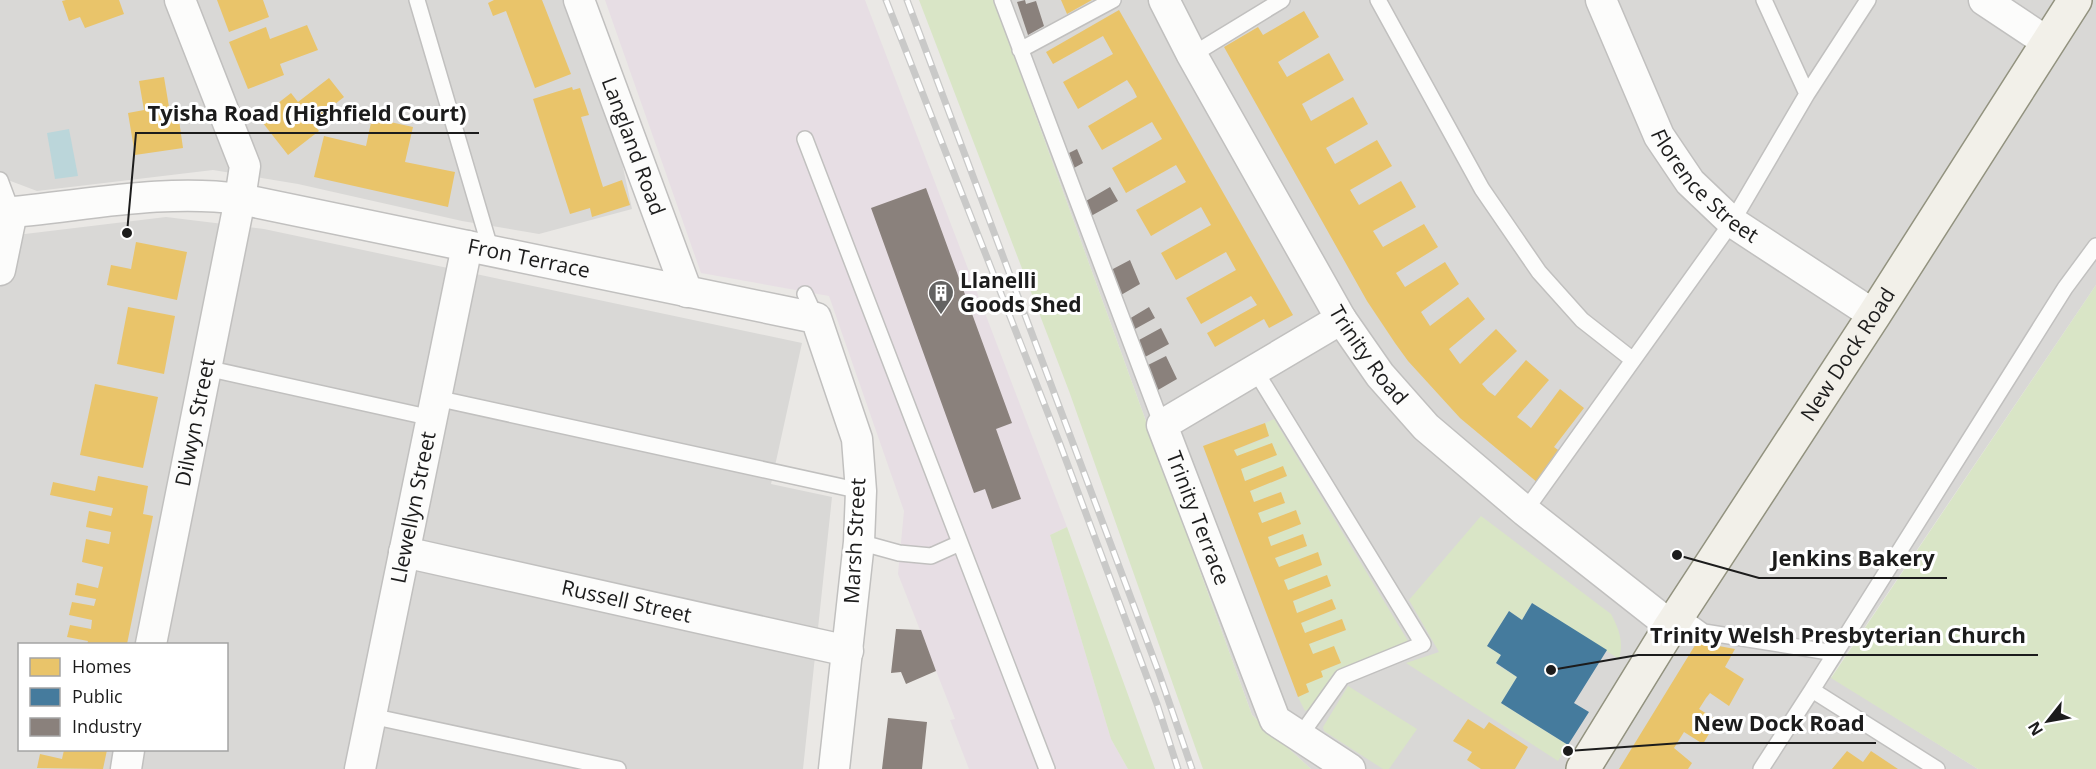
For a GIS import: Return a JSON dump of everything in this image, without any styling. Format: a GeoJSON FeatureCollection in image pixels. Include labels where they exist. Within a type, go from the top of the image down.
{"type":"FeatureCollection","features":[{"type":"Feature","properties":{"kind":"main road","name":"New Dock Road"},"geometry":{"type":"LineString","coordinates":[[1583,769],[1675,620],[1874,315],[2075,0]]}},
{"type":"Feature","properties":{"kind":"street","name":"Dilwyn Street"},"geometry":{"type":"LineString","coordinates":[[151,643],[245,166],[180,0]]}},
{"type":"Feature","properties":{"kind":"street","name":"Langland Road"},"geometry":{"type":"LineString","coordinates":[[579,0],[687,291]]}},
{"type":"Feature","properties":{"kind":"street","name":"Trinity Road"},"geometry":{"type":"LineString","coordinates":[[1164,0],[1192,55],[1341,319],[1380,375],[1426,427],[1525,511],[1675,620]]}},
{"type":"Feature","properties":{"kind":"street","name":"Florence Street"},"geometry":{"type":"LineString","coordinates":[[1601,0],[1659,136],[1690,182],[1732,222],[1874,315]]}},
{"type":"Feature","properties":{"kind":"street"},"geometry":{"type":"LineString","coordinates":[[1983,0],[2047,42]]}},
{"type":"Feature","properties":{"kind":"street","name":"Fron Terrace"},"geometry":{"type":"LineString","coordinates":[[6,212],[156,197],[214,195],[687,291],[811,306]]}},
{"type":"Feature","properties":{"kind":"street"},"geometry":{"type":"LineString","coordinates":[[0,270],[6,212]]}},
{"type":"Feature","properties":{"kind":"street","name":"Llewellyn Street"},"geometry":{"type":"LineString","coordinates":[[360,769],[434,408],[479,249]]}},
{"type":"Feature","properties":{"kind":"street","name":"Marsh Street"},"geometry":{"type":"LineString","coordinates":[[811,306],[857,439],[861,491],[859,542],[834,769]]}},
{"type":"Feature","properties":{"kind":"street","name":"Trinity Terrace"},"geometry":{"type":"LineString","coordinates":[[1341,319],[1162,425],[1275,720],[1350,769]]}},
{"type":"Feature","properties":{"kind":"street","name":"Russell Street"},"geometry":{"type":"LineString","coordinates":[[404,552],[848,651]]}},
{"type":"Feature","properties":{"kind":"street"},"geometry":{"type":"LineString","coordinates":[[126,769],[129,751]]}},
{"type":"Feature","properties":{"kind":"lane"},"geometry":{"type":"LineString","coordinates":[[417,0],[479,249]]}},
{"type":"Feature","properties":{"kind":"lane"},"geometry":{"type":"LineString","coordinates":[[1002,0],[1162,425]]}},
{"type":"Feature","properties":{"kind":"lane"},"geometry":{"type":"LineString","coordinates":[[1020,50],[1113,0]]}},
{"type":"Feature","properties":{"kind":"lane"},"geometry":{"type":"LineString","coordinates":[[1192,55],[1282,0]]}},
{"type":"Feature","properties":{"kind":"lane"},"geometry":{"type":"LineString","coordinates":[[1378,0],[1482,189],[1539,272],[1582,320],[1633,360]]}},
{"type":"Feature","properties":{"kind":"lane"},"geometry":{"type":"LineString","coordinates":[[1764,0],[1807,94]]}},
{"type":"Feature","properties":{"kind":"lane"},"geometry":{"type":"LineString","coordinates":[[1525,511],[1732,222],[1807,94],[1868,0]]}},
{"type":"Feature","properties":{"kind":"lane"},"geometry":{"type":"LineString","coordinates":[[805,139],[1047,769]]}},
{"type":"Feature","properties":{"kind":"lane"},"geometry":{"type":"LineString","coordinates":[[0,180],[6,212]]}},
{"type":"Feature","properties":{"kind":"lane"},"geometry":{"type":"LineString","coordinates":[[1761,769],[2065,288],[2096,246]]}},
{"type":"Feature","properties":{"kind":"lane"},"geometry":{"type":"LineString","coordinates":[[206,368],[434,408],[861,491]]}},
{"type":"Feature","properties":{"kind":"lane"},"geometry":{"type":"LineString","coordinates":[[1255,370],[1423,644],[1342,677],[1299,736]]}},
{"type":"Feature","properties":{"kind":"lane"},"geometry":{"type":"LineString","coordinates":[[859,542],[899,553],[931,556],[960,543]]}},
{"type":"Feature","properties":{"kind":"lane"},"geometry":{"type":"LineString","coordinates":[[1675,620],[1704,632],[1835,653]]}},
{"type":"Feature","properties":{"kind":"lane"},"geometry":{"type":"LineString","coordinates":[[1812,690],[1937,769]]}},
{"type":"Feature","properties":{"kind":"lane"},"geometry":{"type":"LineString","coordinates":[[371,716],[618,769]]}},
{"type":"Feature","properties":{"kind":"shaded area"},"geometry":{"type":"Polygon","coordinates":[[[0,0],[565,0],[586,53],[621,158],[632,209],[539,234],[462,221],[298,184],[213,170],[37,191],[0,177],[0,0]]]}},
{"type":"Feature","properties":{"kind":"shaded area"},"geometry":{"type":"Polygon","coordinates":[[[605,0],[865,0],[1067,527],[1050,535],[1111,739],[1128,769],[969,769],[950,720],[955,719],[898,574],[904,511],[829,296],[701,273],[605,0]]]}},
{"type":"Feature","properties":{"kind":"shaded area"},"geometry":{"type":"Polygon","coordinates":[[[994,0],[2096,0],[2096,285],[1831,677],[1978,769],[1311,769],[1252,715],[994,0]]]}},
{"type":"Feature","properties":{"kind":"shaded area"},"geometry":{"type":"Polygon","coordinates":[[[166,217],[264,229],[802,343],[771,484],[832,497],[803,769],[0,769],[0,237],[166,217]]]}},
{"type":"Feature","properties":{"kind":"green space"},"geometry":{"type":"Polygon","coordinates":[[[919,0],[994,0],[1252,715],[1311,769],[1203,769],[1069,391],[919,0]]]}},
{"type":"Feature","properties":{"kind":"green space"},"geometry":{"type":"Polygon","coordinates":[[[2096,285],[2096,769],[1978,769],[1831,678],[2096,285]]]}},
{"type":"Feature","properties":{"kind":"green space"},"geometry":{"type":"Polygon","coordinates":[[[1274,419],[1408,641],[1338,670],[1309,709],[1305,711],[1298,697],[1309,692],[1306,684],[1321,671],[1341,663],[1334,647],[1313,654],[1309,644],[1346,630],[1341,619],[1305,633],[1301,623],[1336,609],[1331,599],[1297,613],[1293,601],[1331,586],[1288,590],[1284,580],[1322,565],[1318,553],[1279,567],[1275,558],[1307,546],[1303,534],[1271,546],[1268,537],[1301,524],[1296,510],[1262,523],[1258,513],[1285,503],[1280,492],[1254,502],[1250,491],[1287,476],[1283,467],[1245,481],[1241,469],[1276,455],[1272,443],[1237,456],[1234,450],[1269,437],[1265,423],[1274,419]]]}},
{"type":"Feature","properties":{"kind":"green space"},"geometry":{"type":"Polygon","coordinates":[[[1481,516],[1611,614],[1618,630],[1621,641],[1619,659],[1532,603],[1522,620],[1509,611],[1487,646],[1501,655],[1496,664],[1517,677],[1501,703],[1568,745],[1558,761],[1406,663],[1439,652],[1409,600],[1481,516]]]}},
{"type":"Feature","properties":{"kind":"green space"},"geometry":{"type":"Polygon","coordinates":[[[1067,527],[1155,769],[1128,769],[1111,739],[1050,535],[1067,527]]]}},
{"type":"Feature","properties":{"kind":"green space"},"geometry":{"type":"Polygon","coordinates":[[[1348,686],[1417,729],[1389,769],[1383,769],[1324,731],[1323,727],[1348,686]]]}},
{"type":"Feature","properties":{"kind":"water"},"geometry":{"type":"Polygon","coordinates":[[[69,129],[78,176],[55,179],[47,133],[69,129]]]}},
{"type":"Feature","properties":{"kind":"building: Homes"},"geometry":{"type":"Polygon","coordinates":[[[119,0],[124,14],[85,28],[80,17],[69,21],[62,1],[119,0]]]}},
{"type":"Feature","properties":{"kind":"building: Homes"},"geometry":{"type":"Polygon","coordinates":[[[217,0],[263,0],[269,17],[229,32],[217,0]]]}},
{"type":"Feature","properties":{"kind":"building: Homes"},"geometry":{"type":"Polygon","coordinates":[[[494,0],[542,0],[571,74],[535,88],[506,11],[493,16],[488,3],[494,0]]]}},
{"type":"Feature","properties":{"kind":"building: Homes"},"geometry":{"type":"Polygon","coordinates":[[[1061,0],[1092,0],[1067,14],[1061,0]]]}},
{"type":"Feature","properties":{"kind":"building: Homes"},"geometry":{"type":"Polygon","coordinates":[[[1119,10],[1293,315],[1269,328],[1264,319],[1215,347],[1207,333],[1257,305],[1251,296],[1201,324],[1186,298],[1236,270],[1226,252],[1176,280],[1161,253],[1211,225],[1201,207],[1151,236],[1136,210],[1186,182],[1176,165],[1126,193],[1112,168],[1162,139],[1152,122],[1102,150],[1088,126],[1137,97],[1127,80],[1078,109],[1063,82],[1113,54],[1103,36],[1053,64],[1046,52],[1119,10]]]}},
{"type":"Feature","properties":{"kind":"building: Homes"},"geometry":{"type":"Polygon","coordinates":[[[1304,11],[1319,37],[1278,62],[1287,77],[1329,53],[1344,80],[1302,104],[1311,121],[1353,97],[1368,124],[1326,148],[1335,164],[1377,140],[1392,166],[1350,190],[1359,205],[1401,181],[1416,207],[1373,231],[1383,247],[1424,224],[1438,247],[1396,273],[1405,287],[1445,262],[1459,284],[1421,312],[1430,326],[1468,297],[1485,319],[1449,349],[1460,364],[1496,329],[1517,351],[1482,384],[1488,391],[1495,396],[1526,360],[1549,380],[1517,417],[1531,428],[1560,389],[1584,408],[1554,447],[1561,452],[1538,483],[1460,418],[1408,361],[1395,343],[1367,301],[1224,47],[1258,27],[1263,35],[1304,11]]]}},
{"type":"Feature","properties":{"kind":"building: Homes"},"geometry":{"type":"Polygon","coordinates":[[[307,25],[318,50],[280,64],[284,75],[248,89],[229,42],[266,27],[270,39],[307,25]]]}},
{"type":"Feature","properties":{"kind":"building: Homes"},"geometry":{"type":"Polygon","coordinates":[[[164,77],[169,107],[177,106],[183,148],[135,155],[128,113],[144,110],[139,81],[164,77]]]}},
{"type":"Feature","properties":{"kind":"building: Homes"},"geometry":{"type":"Polygon","coordinates":[[[329,78],[344,97],[312,122],[319,131],[288,155],[259,118],[291,93],[298,102],[329,78]]]}},
{"type":"Feature","properties":{"kind":"building: Homes"},"geometry":{"type":"Polygon","coordinates":[[[572,87],[573,90],[580,88],[589,115],[581,117],[603,187],[622,180],[630,205],[592,217],[590,208],[570,214],[533,99],[572,87]]]}},
{"type":"Feature","properties":{"kind":"building: Homes"},"geometry":{"type":"Polygon","coordinates":[[[372,118],[413,127],[405,162],[455,172],[448,207],[314,177],[324,136],[366,146],[372,118]]]}},
{"type":"Feature","properties":{"kind":"building: Homes"},"geometry":{"type":"Polygon","coordinates":[[[136,242],[187,252],[177,300],[107,285],[111,265],[131,269],[136,242]]]}},
{"type":"Feature","properties":{"kind":"building: Homes"},"geometry":{"type":"Polygon","coordinates":[[[128,307],[175,316],[164,374],[117,364],[128,307]]]}},
{"type":"Feature","properties":{"kind":"building: Homes"},"geometry":{"type":"Polygon","coordinates":[[[95,384],[158,397],[143,468],[80,455],[95,384]]]}},
{"type":"Feature","properties":{"kind":"building: Homes"},"geometry":{"type":"Polygon","coordinates":[[[1265,423],[1269,436],[1234,450],[1237,456],[1272,443],[1277,455],[1241,469],[1245,481],[1283,466],[1287,476],[1250,491],[1254,502],[1281,492],[1285,503],[1258,513],[1262,523],[1296,510],[1301,524],[1268,537],[1271,546],[1303,534],[1307,546],[1275,558],[1279,567],[1318,552],[1322,565],[1284,580],[1288,590],[1327,575],[1331,586],[1293,601],[1297,613],[1332,599],[1336,609],[1301,623],[1305,633],[1342,619],[1346,630],[1309,644],[1313,654],[1334,646],[1341,663],[1321,671],[1323,677],[1306,684],[1309,692],[1298,697],[1203,446],[1265,423]]]}},
{"type":"Feature","properties":{"kind":"building: Homes"},"geometry":{"type":"Polygon","coordinates":[[[98,476],[148,486],[143,514],[153,516],[127,643],[87,643],[88,641],[67,637],[70,625],[91,629],[92,620],[69,615],[72,602],[94,606],[96,599],[75,595],[77,583],[98,588],[103,567],[82,562],[86,539],[109,544],[111,532],[86,527],[89,511],[111,516],[113,508],[50,495],[53,482],[95,491],[98,476]]]}},
{"type":"Feature","properties":{"kind":"building: Homes"},"geometry":{"type":"Polygon","coordinates":[[[1697,642],[1735,649],[1725,667],[1744,679],[1729,706],[1710,693],[1706,698],[1699,709],[1717,720],[1703,744],[1684,732],[1674,748],[1692,763],[1688,769],[1619,769],[1697,642]]]}},
{"type":"Feature","properties":{"kind":"building: Homes"},"geometry":{"type":"Polygon","coordinates":[[[1468,719],[1484,729],[1489,722],[1528,747],[1515,769],[1481,769],[1467,760],[1472,752],[1453,741],[1468,719]]]}},
{"type":"Feature","properties":{"kind":"building: Homes"},"geometry":{"type":"Polygon","coordinates":[[[64,751],[107,751],[103,769],[37,768],[40,754],[62,759],[64,751]]]}},
{"type":"Feature","properties":{"kind":"building: Homes"},"geometry":{"type":"Polygon","coordinates":[[[1847,751],[1863,762],[1871,751],[1898,769],[1832,769],[1847,751]]]}},
{"type":"Feature","properties":{"kind":"building: Public"},"geometry":{"type":"Polygon","coordinates":[[[1532,603],[1607,650],[1574,703],[1589,712],[1568,745],[1501,703],[1517,677],[1496,663],[1501,655],[1487,646],[1509,611],[1522,620],[1532,603]]]}},
{"type":"Feature","properties":{"kind":"building: Industry"},"geometry":{"type":"Polygon","coordinates":[[[1025,0],[1026,4],[1036,1],[1044,26],[1028,35],[1017,2],[1025,0]]]}},
{"type":"Feature","properties":{"kind":"building: Industry"},"geometry":{"type":"Polygon","coordinates":[[[1077,149],[1083,163],[1074,168],[1069,153],[1077,149]]]}},
{"type":"Feature","properties":{"kind":"building: Industry"},"geometry":{"type":"Polygon","coordinates":[[[1110,187],[1118,201],[1091,216],[1086,201],[1110,187]]]}},
{"type":"Feature","properties":{"kind":"building: Industry","name":"Llanelli Goods Shed"},"geometry":{"type":"Polygon","coordinates":[[[926,188],[1012,423],[996,429],[1021,499],[992,509],[985,489],[974,493],[871,208],[926,188]]]}},
{"type":"Feature","properties":{"kind":"building: Industry"},"geometry":{"type":"Polygon","coordinates":[[[1130,260],[1140,284],[1121,295],[1111,270],[1130,260]]]}},
{"type":"Feature","properties":{"kind":"building: Industry"},"geometry":{"type":"Polygon","coordinates":[[[1149,307],[1155,318],[1135,329],[1129,319],[1149,307]]]}},
{"type":"Feature","properties":{"kind":"building: Industry"},"geometry":{"type":"Polygon","coordinates":[[[1161,328],[1169,344],[1145,357],[1139,340],[1161,328]]]}},
{"type":"Feature","properties":{"kind":"building: Industry"},"geometry":{"type":"Polygon","coordinates":[[[1166,356],[1177,379],[1158,390],[1148,365],[1166,356]]]}},
{"type":"Feature","properties":{"kind":"building: Industry"},"geometry":{"type":"Polygon","coordinates":[[[896,629],[921,630],[936,671],[906,684],[901,672],[891,673],[896,629]]]}},
{"type":"Feature","properties":{"kind":"building: Industry"},"geometry":{"type":"Polygon","coordinates":[[[888,718],[927,722],[922,769],[882,769],[888,718]]]}},
{"type":"Feature","properties":{"kind":"railway"},"geometry":{"type":"LineString","coordinates":[[886,0],[1060,444],[1157,704],[1178,769]]}},
{"type":"Feature","properties":{"kind":"railway"},"geometry":{"type":"LineString","coordinates":[[907,0],[1159,673],[1192,769]]}},
{"type":"Feature","properties":{"kind":"place","name":"Tyisha Road (Highfield Court)"},"geometry":{"type":"Point","coordinates":[127,233]}},
{"type":"Feature","properties":{"kind":"place","name":"Llanelli Goods Shed"},"geometry":{"type":"Point","coordinates":[941,316]}},
{"type":"Feature","properties":{"kind":"place","name":"Jenkins Bakery"},"geometry":{"type":"Point","coordinates":[1677,555]}},
{"type":"Feature","properties":{"kind":"place","name":"Trinity Welsh Presbyterian Church"},"geometry":{"type":"Point","coordinates":[1551,670]}},
{"type":"Feature","properties":{"kind":"place","name":"New Dock Road"},"geometry":{"type":"Point","coordinates":[1568,751]}}]}
